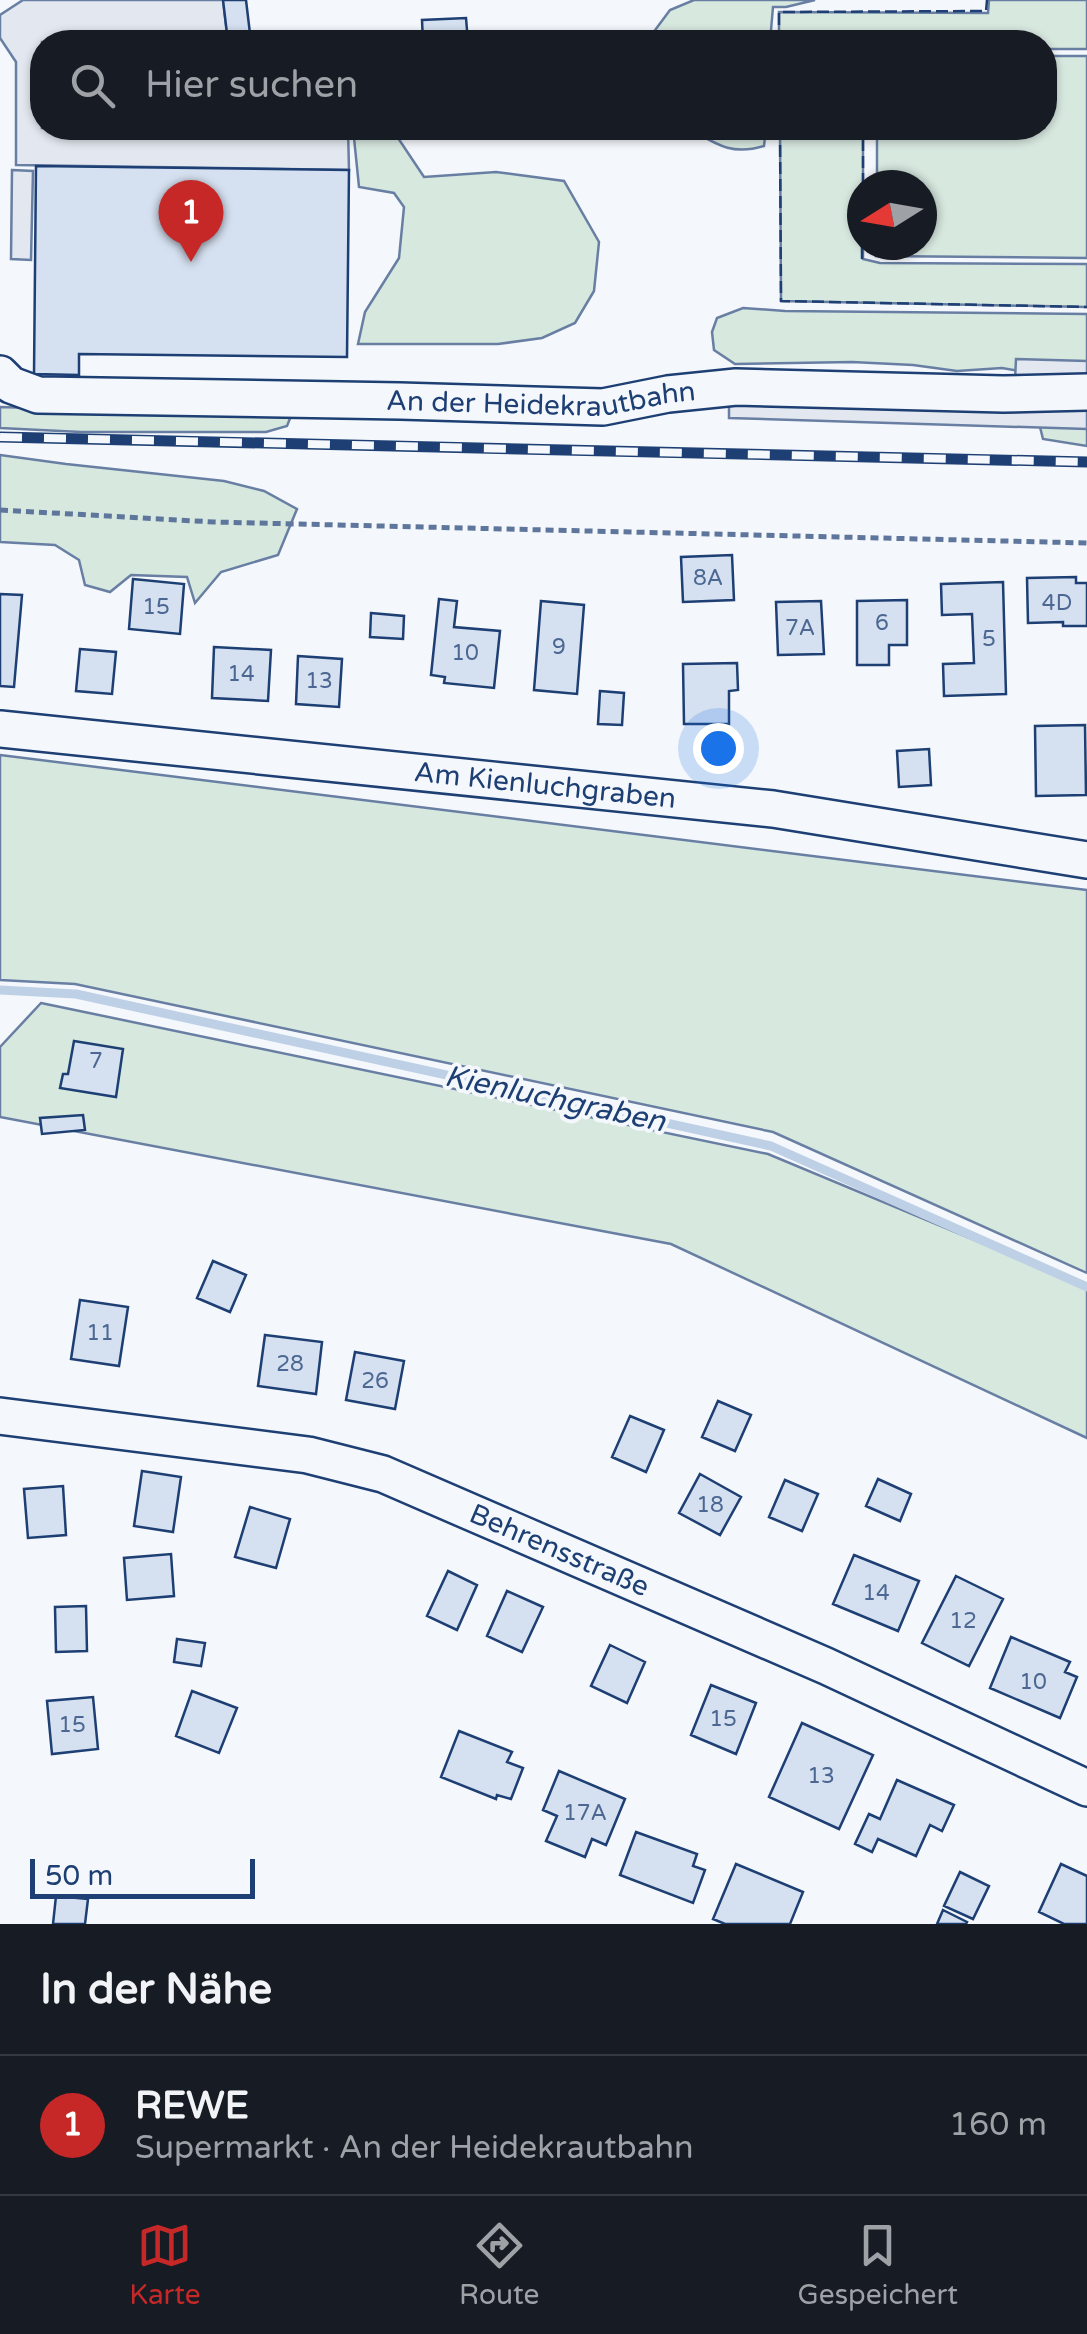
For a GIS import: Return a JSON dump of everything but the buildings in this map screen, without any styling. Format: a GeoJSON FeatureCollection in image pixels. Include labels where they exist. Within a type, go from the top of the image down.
{"type":"FeatureCollection","features":[{"type":"Feature","properties":{"kind":"street","name":"An der Heidekrautbahn"},"geometry":{"type":"LineString","coordinates":[[0,374],[11,386],[38,395],[603,407],[668,394],[736,387],[1003,394],[1087,392]]}},
{"type":"Feature","properties":{"kind":"street","name":"Am Kienluchgraben"},"geometry":{"type":"LineString","coordinates":[[0,729],[773,808],[1087,860]]}},
{"type":"Feature","properties":{"kind":"street","name":"Behrensstraße"},"geometry":{"type":"LineString","coordinates":[[0,1416],[308,1455],[383,1474],[826,1666],[1087,1788]]}},
{"type":"Feature","properties":{"kind":"path"},"geometry":{"type":"LineString","coordinates":[[0,510],[214,522],[1087,543]]}},
{"type":"Feature","properties":{"kind":"shaded area"},"geometry":{"type":"Polygon","coordinates":[[[23,0],[223,0],[227,30],[30,30],[30,140],[348,140],[349,170],[16,165],[16,62],[0,38],[0,15],[23,0]]]}},
{"type":"Feature","properties":{"kind":"shaded area"},"geometry":{"type":"Polygon","coordinates":[[[694,0],[815,0],[773,7],[771,30],[655,30],[670,10],[694,0]]]}},
{"type":"Feature","properties":{"kind":"shaded area"},"geometry":{"type":"Polygon","coordinates":[[[989,0],[1087,0],[1087,49],[1057,49],[1057,30],[779,30],[779,12],[988,13],[989,0]]]}},
{"type":"Feature","properties":{"kind":"shaded area"},"geometry":{"type":"Polygon","coordinates":[[[1057,56],[1087,56],[1087,258],[937,257],[937,170],[877,170],[877,140],[1057,140],[1057,56]]]}},
{"type":"Feature","properties":{"kind":"shaded area"},"geometry":{"type":"Polygon","coordinates":[[[354,140],[399,140],[424,177],[496,172],[564,181],[599,242],[594,291],[575,323],[542,338],[498,344],[358,344],[365,312],[399,258],[404,207],[394,193],[359,187],[354,140]]]}},
{"type":"Feature","properties":{"kind":"shaded area"},"geometry":{"type":"Polygon","coordinates":[[[710,140],[765,140],[764,146],[742,150],[710,140]]]}},
{"type":"Feature","properties":{"kind":"shaded area"},"geometry":{"type":"Polygon","coordinates":[[[780,140],[863,140],[863,170],[847,170],[847,260],[1087,264],[1087,307],[781,301],[780,140]]]}},
{"type":"Feature","properties":{"kind":"shaded area"},"geometry":{"type":"Polygon","coordinates":[[[12,170],[33,171],[31,260],[11,259],[12,170]]]}},
{"type":"Feature","properties":{"kind":"shaded area"},"geometry":{"type":"Polygon","coordinates":[[[743,308],[1087,314],[1087,376],[852,362],[735,364],[714,350],[712,332],[717,318],[743,308]]]}},
{"type":"Feature","properties":{"kind":"shaded area"},"geometry":{"type":"Polygon","coordinates":[[[1016,359],[1087,361],[1087,380],[1015,380],[1016,359]]]}},
{"type":"Feature","properties":{"kind":"shaded area"},"geometry":{"type":"Polygon","coordinates":[[[729,399],[1087,410],[1087,429],[729,418],[729,399]]]}},
{"type":"Feature","properties":{"kind":"shaded area"},"geometry":{"type":"Polygon","coordinates":[[[0,407],[291,416],[287,426],[266,432],[81,432],[0,428],[0,407]]]}},
{"type":"Feature","properties":{"kind":"shaded area"},"geometry":{"type":"Polygon","coordinates":[[[1087,418],[1087,446],[1043,439],[1040,427],[1087,418]]]}},
{"type":"Feature","properties":{"kind":"shaded area"},"geometry":{"type":"Polygon","coordinates":[[[0,455],[224,481],[264,491],[297,509],[278,555],[221,572],[195,603],[187,577],[131,575],[110,592],[85,585],[79,560],[55,545],[0,542],[0,455]]]}},
{"type":"Feature","properties":{"kind":"shaded area"},"geometry":{"type":"Polygon","coordinates":[[[0,755],[1087,890],[1087,1273],[773,1132],[75,984],[0,980],[0,755]]]}},
{"type":"Feature","properties":{"kind":"shaded area"},"geometry":{"type":"Polygon","coordinates":[[[41,1003],[768,1154],[1087,1287],[1087,1438],[671,1244],[0,1117],[0,1047],[41,1003]]]}},
{"type":"Feature","properties":{"kind":"waterway","name":"Kienluchgraben"},"geometry":{"type":"LineString","coordinates":[[0,990],[76,994],[771,1146],[1087,1287]]}},
{"type":"Feature","properties":{"kind":"railway"},"geometry":{"type":"LineString","coordinates":[[0,437],[1087,462]]}},
{"type":"Feature","properties":{"kind":"fence"},"geometry":{"type":"LineString","coordinates":[[779,30],[779,12],[986,11],[987,0]]}},
{"type":"Feature","properties":{"kind":"fence"},"geometry":{"type":"LineString","coordinates":[[780,140],[781,301],[1087,307]]}},
{"type":"Feature","properties":{"kind":"fence"},"geometry":{"type":"LineString","coordinates":[[863,140],[863,170]]}},
{"type":"Feature","properties":{"kind":"place","name":"REWE"},"geometry":{"type":"Point","coordinates":[191,262]}}]}
